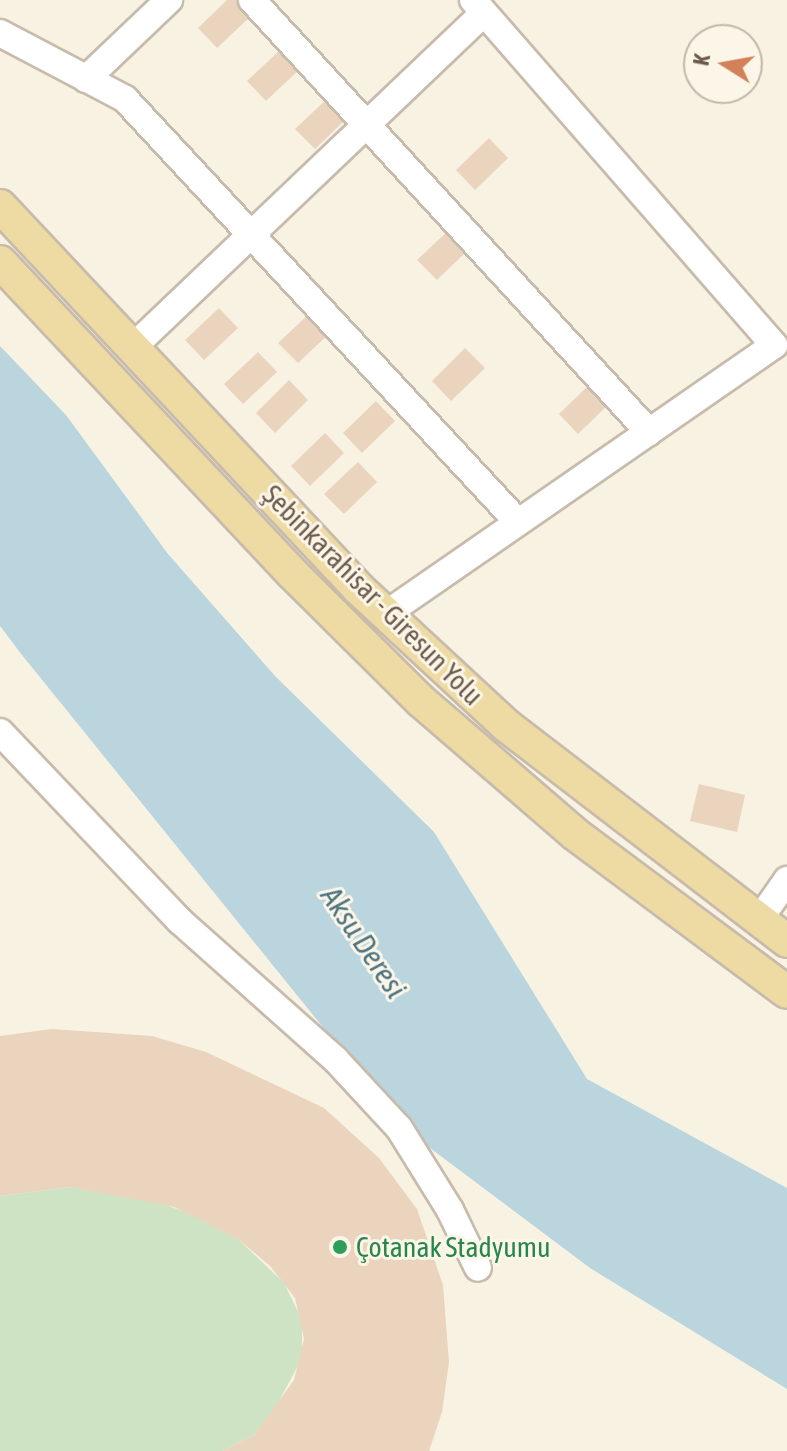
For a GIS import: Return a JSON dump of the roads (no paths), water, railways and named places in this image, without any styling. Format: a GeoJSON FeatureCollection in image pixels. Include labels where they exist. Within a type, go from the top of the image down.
{"type":"FeatureCollection","features":[{"type":"Feature","properties":{"kind":"main road","name":"Şebinkarahisar - Giresun Yolu"},"geometry":{"type":"LineString","coordinates":[[0,206],[386,614],[507,726],[787,941]]}},
{"type":"Feature","properties":{"kind":"main road","name":"Şebinkarahisar - Giresun Yolu"},"geometry":{"type":"LineString","coordinates":[[0,262],[292,573],[421,701],[575,834],[787,992]]}},
{"type":"Feature","properties":{"kind":"street"},"geometry":{"type":"LineString","coordinates":[[86,79],[169,0]]}},
{"type":"Feature","properties":{"kind":"street"},"geometry":{"type":"LineString","coordinates":[[252,0],[370,123],[649,432]]}},
{"type":"Feature","properties":{"kind":"street"},"geometry":{"type":"LineString","coordinates":[[132,348],[370,123],[477,8],[774,345],[386,614]]}},
{"type":"Feature","properties":{"kind":"street"},"geometry":{"type":"LineString","coordinates":[[0,33],[125,99],[250,238],[518,522]]}},
{"type":"Feature","properties":{"kind":"street"},"geometry":{"type":"LineString","coordinates":[[0,732],[180,921],[335,1059],[399,1128],[450,1210],[478,1268]]}},
{"type":"Feature","properties":{"kind":"street"},"geometry":{"type":"LineString","coordinates":[[759,920],[787,880]]}},
{"type":"Feature","properties":{"kind":"water","name":"Aksu Deresi"},"geometry":{"type":"Polygon","coordinates":[[[0,346],[66,415],[168,554],[275,676],[434,832],[587,1079],[787,1188],[787,1389],[590,1268],[406,1130],[0,626],[0,346]]]}},
{"type":"Feature","properties":{"kind":"place","name":"Çotanak Stadyumu"},"geometry":{"type":"Point","coordinates":[340,1247]}}]}
